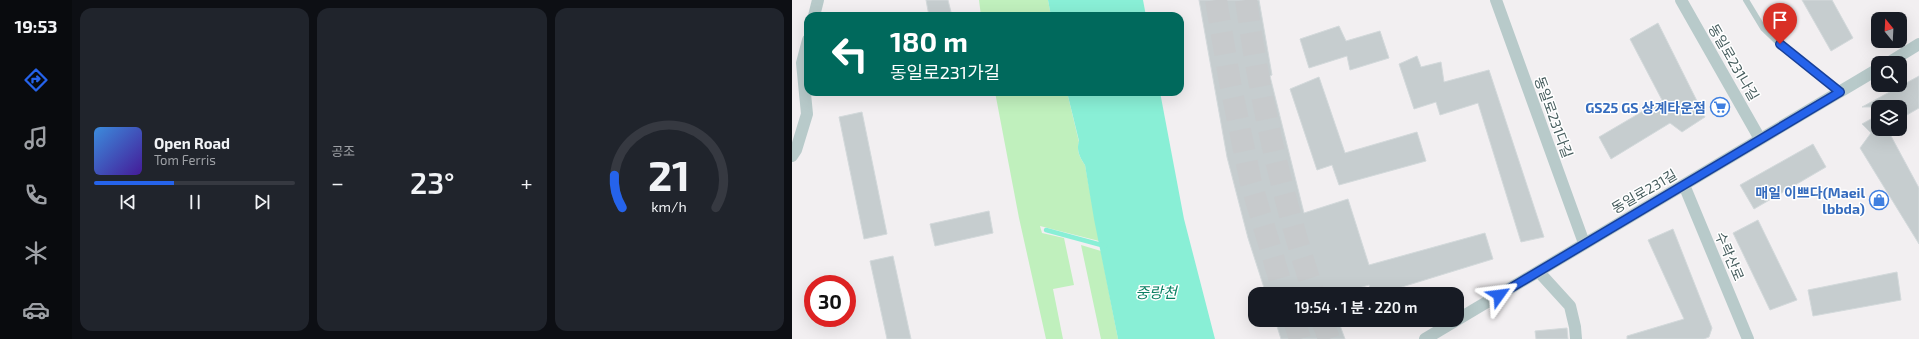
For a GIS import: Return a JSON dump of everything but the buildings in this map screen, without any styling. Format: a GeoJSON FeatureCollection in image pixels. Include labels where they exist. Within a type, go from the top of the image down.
{"type":"FeatureCollection","features":[{"type":"Feature","properties":{"kind":"street"},"geometry":{"type":"LineString","coordinates":[[815,12],[818,0]]}},
{"type":"Feature","properties":{"kind":"street","name":"동일로231다길"},"geometry":{"type":"LineString","coordinates":[[1496,0],[1584,243]]}},
{"type":"Feature","properties":{"kind":"street","name":"동일로231나길"},"geometry":{"type":"LineString","coordinates":[[1681,0],[1760,139]]}},
{"type":"Feature","properties":{"kind":"street"},"geometry":{"type":"LineString","coordinates":[[1899,56],[1919,44]]}},
{"type":"Feature","properties":{"kind":"street"},"geometry":{"type":"LineString","coordinates":[[804,55],[802,63],[804,83]]}},
{"type":"Feature","properties":{"kind":"street","name":"동일로231길"},"geometry":{"type":"LineString","coordinates":[[1425,339],[1871,73]]}},
{"type":"Feature","properties":{"kind":"street"},"geometry":{"type":"LineString","coordinates":[[792,156],[796,150],[807,114],[805,96]]}},
{"type":"Feature","properties":{"kind":"street","name":"수락산로"},"geometry":{"type":"LineString","coordinates":[[1684,185],[1748,339]]}},
{"type":"Feature","properties":{"kind":"street"},"geometry":{"type":"LineString","coordinates":[[1538,272],[1570,306],[1576,339]]}},
{"type":"Feature","properties":{"kind":"lane"},"geometry":{"type":"LineString","coordinates":[[1746,0],[1763,28],[1788,52],[1840,92]]}},
{"type":"Feature","properties":{"kind":"shaded area"},"geometry":{"type":"Polygon","coordinates":[[[979,0],[1048,0],[1050,12],[980,12],[979,0]]]}},
{"type":"Feature","properties":{"kind":"shaded area"},"geometry":{"type":"Polygon","coordinates":[[[996,96],[1068,96],[1079,142],[1078,151],[1085,165],[1099,241],[1040,226],[1042,233],[1064,238],[1074,285],[1053,289],[1063,339],[1046,339],[1019,218],[996,96]]]}},
{"type":"Feature","properties":{"kind":"shaded area"},"geometry":{"type":"Polygon","coordinates":[[[1081,245],[1101,251],[1118,339],[1101,339],[1081,245]]]}},
{"type":"Feature","properties":{"kind":"water"},"geometry":{"type":"Polygon","coordinates":[[[1048,0],[1143,0],[1145,12],[1050,12],[1048,0]]]}},
{"type":"Feature","properties":{"kind":"water","name":"중랑천"},"geometry":{"type":"Polygon","coordinates":[[[1068,96],[1161,96],[1184,219],[1215,339],[1118,339],[1094,219],[1085,165],[1079,154],[1079,141],[1068,96]]]}},
{"type":"Feature","properties":{"kind":"waterway"},"geometry":{"type":"LineString","coordinates":[[1046,230],[1105,246]]}},
{"type":"Feature","properties":{"kind":"tunnel"},"geometry":{"type":"LineString","coordinates":[[1216,0],[1230,82],[1251,183],[1282,287]]}},
{"type":"Feature","properties":{"kind":"tunnel"},"geometry":{"type":"LineString","coordinates":[[1246,0],[1258,75],[1273,148],[1302,258],[1312,287]]}},
{"type":"Feature","properties":{"kind":"tunnel"},"geometry":{"type":"LineString","coordinates":[[1296,327],[1300,339]]}},
{"type":"Feature","properties":{"kind":"tunnel"},"geometry":{"type":"LineString","coordinates":[[1325,327],[1329,339]]}},
{"type":"Feature","properties":{"kind":"place","name":"GS25 GS 상계타운점"},"geometry":{"type":"Point","coordinates":[1720,107]}},
{"type":"Feature","properties":{"kind":"place","name":"매일 이쁘다(Maeil lbbda)"},"geometry":{"type":"Point","coordinates":[1879,200]}},
{"type":"Feature","properties":{"kind":"route"},"geometry":{"type":"LineString","coordinates":[[1499,295],[1584,243],[1840,92],[1788,52],[1780,44]]}}]}
